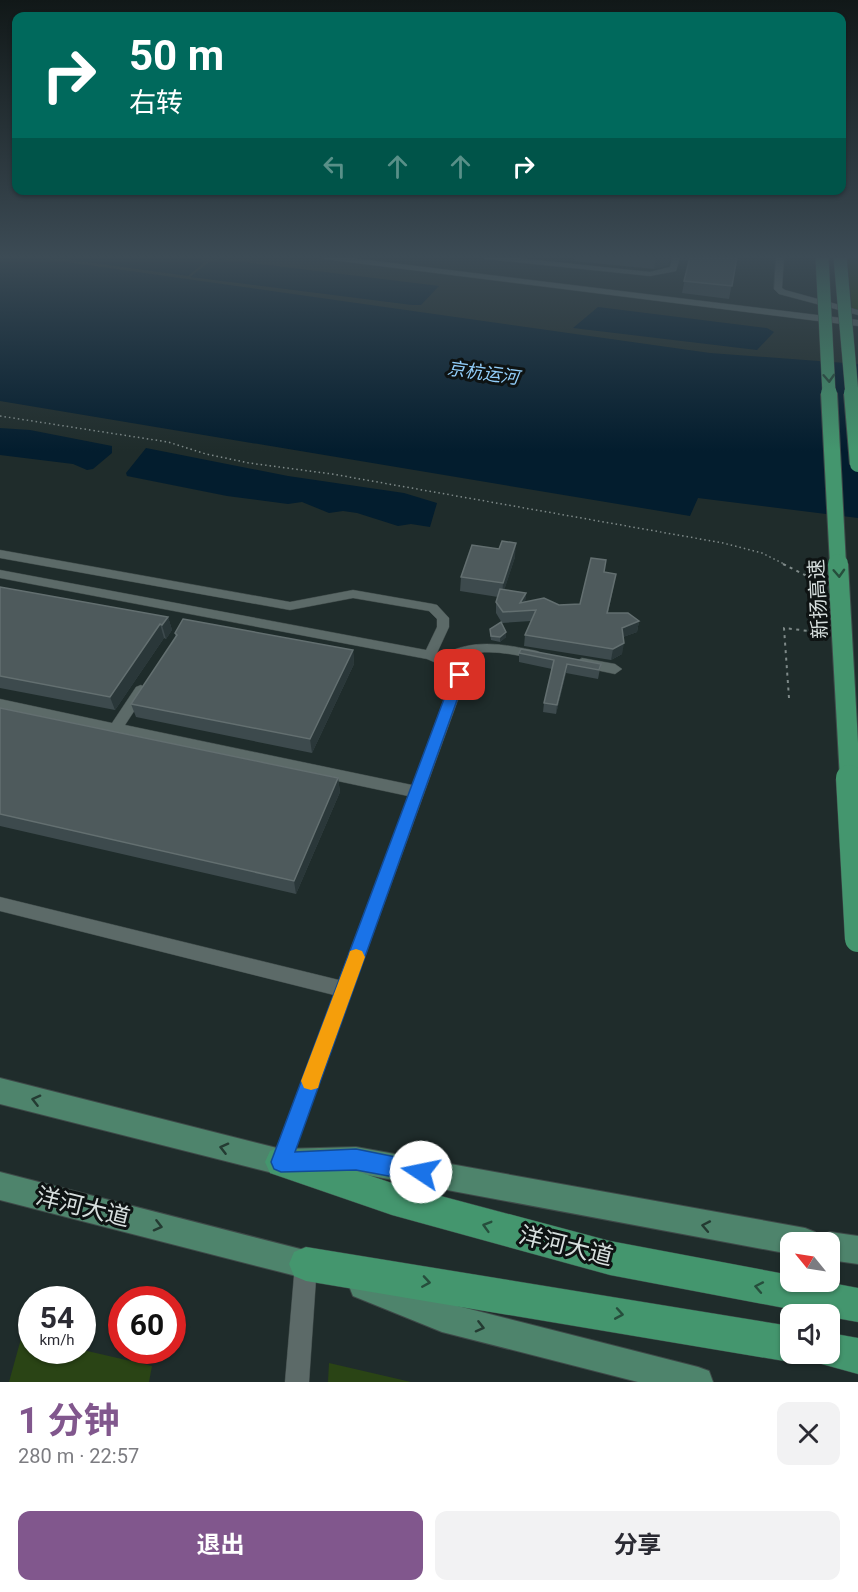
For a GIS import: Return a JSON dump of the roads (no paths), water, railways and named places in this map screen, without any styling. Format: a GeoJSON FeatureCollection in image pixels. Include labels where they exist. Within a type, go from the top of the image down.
{"type":"FeatureCollection","features":[{"type":"Feature","properties":{"kind":"highway","name":"新扬高速"},"geometry":{"type":"LineString","coordinates":[[825,321],[858,939]]}},
{"type":"Feature","properties":{"kind":"highway"},"geometry":{"type":"LineString","coordinates":[[846,321],[858,464]]}},
{"type":"Feature","properties":{"kind":"highway","name":"洋河大道"},"geometry":{"type":"LineString","coordinates":[[281,1162],[392,1199],[610,1258],[858,1305]]}},
{"type":"Feature","properties":{"kind":"highway","name":"洋河大道"},"geometry":{"type":"LineString","coordinates":[[306,1264],[560,1304],[780,1342]]}},
{"type":"Feature","properties":{"kind":"highway"},"geometry":{"type":"LineString","coordinates":[[840,1353],[858,1356]]}},
{"type":"Feature","properties":{"kind":"main road","name":"洋河大道"},"geometry":{"type":"LineString","coordinates":[[0,1091],[281,1162],[356,1160],[780,1238]]}},
{"type":"Feature","properties":{"kind":"main road","name":"洋河大道"},"geometry":{"type":"LineString","coordinates":[[0,1186],[306,1264],[442,1317],[698,1382]]}},
{"type":"Feature","properties":{"kind":"main road"},"geometry":{"type":"LineString","coordinates":[[840,1247],[858,1250]]}},
{"type":"Feature","properties":{"kind":"street"},"geometry":{"type":"LineString","coordinates":[[0,554],[290,606],[353,594],[433,608],[440,612],[443,618],[437,657]]}},
{"type":"Feature","properties":{"kind":"street"},"geometry":{"type":"LineString","coordinates":[[0,574],[437,657],[453,666],[460,675],[281,1162]]}},
{"type":"Feature","properties":{"kind":"street"},"geometry":{"type":"LineString","coordinates":[[174,607],[188,588]]}},
{"type":"Feature","properties":{"kind":"street"},"geometry":{"type":"LineString","coordinates":[[437,657],[463,649],[487,646],[548,657]]}},
{"type":"Feature","properties":{"kind":"street"},"geometry":{"type":"LineString","coordinates":[[570,661],[615,669]]}},
{"type":"Feature","properties":{"kind":"street"},"geometry":{"type":"LineString","coordinates":[[116,729],[147,681]]}},
{"type":"Feature","properties":{"kind":"street"},"geometry":{"type":"LineString","coordinates":[[0,704],[417,792]]}},
{"type":"Feature","properties":{"kind":"street"},"geometry":{"type":"LineString","coordinates":[[0,904],[344,989]]}},
{"type":"Feature","properties":{"kind":"street"},"geometry":{"type":"LineString","coordinates":[[297,1382],[306,1264]]}},
{"type":"Feature","properties":{"kind":"water","name":"京杭运河"},"geometry":{"type":"Polygon","coordinates":[[[0,321],[487,321],[710,353],[858,364],[858,518],[698,498],[690,516],[0,401],[0,321]]]}},
{"type":"Feature","properties":{"kind":"water"},"geometry":{"type":"Polygon","coordinates":[[[581,321],[715,321],[767,328],[774,332],[757,350],[573,328],[581,321]]]}},
{"type":"Feature","properties":{"kind":"water"},"geometry":{"type":"Polygon","coordinates":[[[0,428],[30,430],[112,446],[112,453],[93,469],[87,470],[73,464],[0,455],[0,428]]]}},
{"type":"Feature","properties":{"kind":"water"},"geometry":{"type":"Polygon","coordinates":[[[146,448],[288,476],[404,493],[437,503],[430,527],[411,524],[398,526],[357,513],[343,511],[329,513],[302,502],[288,504],[227,496],[127,476],[126,473],[146,448]]]}}]}
